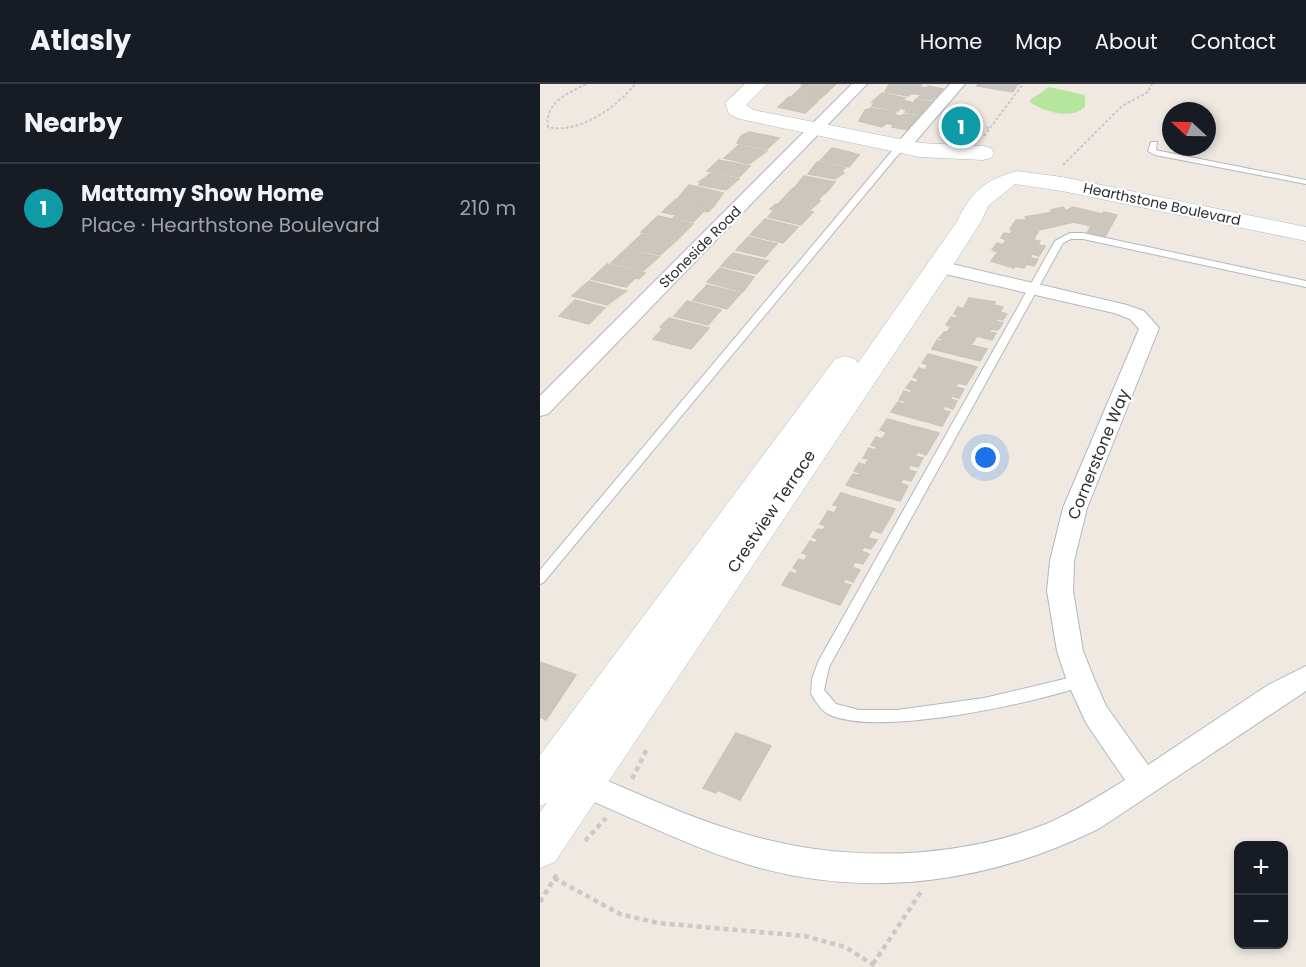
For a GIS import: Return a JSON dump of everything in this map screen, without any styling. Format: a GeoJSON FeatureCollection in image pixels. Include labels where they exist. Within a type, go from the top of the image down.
{"type":"FeatureCollection","features":[{"type":"Feature","properties":{"kind":"street","name":"Hearthstone Boulevard"},"geometry":{"type":"LineString","coordinates":[[756,84],[735,103],[736,110],[743,114],[816,129],[1064,175],[1306,224]]}},
{"type":"Feature","properties":{"kind":"street","name":"Stoneside Road"},"geometry":{"type":"LineString","coordinates":[[540,409],[860,84]]}},
{"type":"Feature","properties":{"kind":"street"},"geometry":{"type":"LineString","coordinates":[[912,148],[958,84]]}},
{"type":"Feature","properties":{"kind":"street","name":"Hearthstone Boulevard"},"geometry":{"type":"LineString","coordinates":[[995,164],[1062,184],[1306,234]]}},
{"type":"Feature","properties":{"kind":"street","name":"Crestview Terrace"},"geometry":{"type":"LineString","coordinates":[[554,777],[939,267],[970,220],[995,164]]}},
{"type":"Feature","properties":{"kind":"street","name":"Crestview Terrace"},"geometry":{"type":"LineString","coordinates":[[547,863],[554,777],[964,200],[995,164]]}},
{"type":"Feature","properties":{"kind":"street","name":"Cornerstone Way"},"geometry":{"type":"LineString","coordinates":[[939,267],[1131,312],[1142,319],[1149,328],[1075,508],[1064,549],[1060,591],[1070,651],[1081,681],[1096,714],[1144,783]]}},
{"type":"Feature","properties":{"kind":"street"},"geometry":{"type":"LineString","coordinates":[[554,777],[759,853],[817,865],[895,869],[958,861],[1029,843],[1062,832],[1089,818],[1306,677]]}},
{"type":"Feature","properties":{"kind":"lane"},"geometry":{"type":"LineString","coordinates":[[1154,144],[1152,151],[1158,153],[1306,182]]}},
{"type":"Feature","properties":{"kind":"lane"},"geometry":{"type":"LineString","coordinates":[[540,579],[887,163],[912,148]]}},
{"type":"Feature","properties":{"kind":"lane"},"geometry":{"type":"LineString","coordinates":[[1081,681],[906,717],[875,718],[832,710],[823,703],[818,693],[823,666],[1059,241],[1076,235],[1306,284]]}},
{"type":"Feature","properties":{"kind":"path"},"geometry":{"type":"LineString","coordinates":[[586,84],[559,99],[547,113],[545,120],[548,127],[557,131],[581,124],[627,93],[635,84]]}},
{"type":"Feature","properties":{"kind":"path"},"geometry":{"type":"LineString","coordinates":[[995,164],[991,128],[1023,84]]}},
{"type":"Feature","properties":{"kind":"path"},"geometry":{"type":"LineString","coordinates":[[1064,164],[1108,122],[1119,108],[1148,92],[1152,84]]}},
{"type":"Feature","properties":{"kind":"path"},"geometry":{"type":"LineString","coordinates":[[981,127],[991,128]]}},
{"type":"Feature","properties":{"kind":"path"},"geometry":{"type":"LineString","coordinates":[[547,863],[620,914],[658,923],[805,936],[845,947],[875,966],[922,890]]}},
{"type":"Feature","properties":{"kind":"green space"},"geometry":{"type":"Polygon","coordinates":[[[1049,87],[1085,95],[1085,107],[1066,114],[1051,112],[1031,103],[1030,100],[1049,87]]]}},
{"type":"Feature","properties":{"kind":"building"},"geometry":{"type":"Polygon","coordinates":[[[803,84],[836,84],[828,91],[801,86],[803,84]]]}},
{"type":"Feature","properties":{"kind":"building"},"geometry":{"type":"Polygon","coordinates":[[[889,84],[917,84],[921,85],[919,87],[943,89],[933,100],[918,98],[921,95],[919,94],[908,96],[885,92],[889,84]]]}},
{"type":"Feature","properties":{"kind":"building"},"geometry":{"type":"Polygon","coordinates":[[[978,84],[1019,84],[1012,87],[1016,87],[1013,92],[977,86],[978,84]]]}},
{"type":"Feature","properties":{"kind":"building"},"geometry":{"type":"Polygon","coordinates":[[[802,87],[828,92],[817,101],[792,96],[802,87]]]}},
{"type":"Feature","properties":{"kind":"building"},"geometry":{"type":"Polygon","coordinates":[[[882,93],[905,98],[903,100],[913,103],[916,99],[932,102],[921,115],[905,112],[907,110],[900,108],[898,111],[872,106],[875,102],[872,102],[882,93]]]}},
{"type":"Feature","properties":{"kind":"building"},"geometry":{"type":"Polygon","coordinates":[[[789,97],[817,102],[805,113],[778,107],[789,97]]]}},
{"type":"Feature","properties":{"kind":"building"},"geometry":{"type":"Polygon","coordinates":[[[871,108],[896,112],[894,115],[920,116],[908,130],[892,127],[894,125],[887,123],[882,127],[859,121],[865,110],[871,108]]]}},
{"type":"Feature","properties":{"kind":"building"},"geometry":{"type":"Polygon","coordinates":[[[951,114],[977,117],[972,129],[975,130],[972,139],[946,136],[951,124],[947,123],[951,114]]]}},
{"type":"Feature","properties":{"kind":"building"},"geometry":{"type":"Polygon","coordinates":[[[749,132],[779,138],[767,149],[737,143],[741,136],[749,132]]]}},
{"type":"Feature","properties":{"kind":"building"},"geometry":{"type":"Polygon","coordinates":[[[739,145],[767,151],[749,164],[724,158],[739,145]]]}},
{"type":"Feature","properties":{"kind":"building"},"geometry":{"type":"Polygon","coordinates":[[[832,148],[859,155],[849,167],[820,161],[832,148]]]}},
{"type":"Feature","properties":{"kind":"building"},"geometry":{"type":"Polygon","coordinates":[[[719,160],[750,166],[739,177],[707,171],[719,160]]]}},
{"type":"Feature","properties":{"kind":"building"},"geometry":{"type":"Polygon","coordinates":[[[817,162],[845,168],[841,172],[844,173],[835,179],[808,174],[817,162]]]}},
{"type":"Feature","properties":{"kind":"building"},"geometry":{"type":"Polygon","coordinates":[[[711,173],[739,179],[726,190],[699,185],[701,183],[699,182],[711,173]]]}},
{"type":"Feature","properties":{"kind":"building"},"geometry":{"type":"Polygon","coordinates":[[[804,176],[835,182],[825,194],[795,187],[804,176]]]}},
{"type":"Feature","properties":{"kind":"building"},"geometry":{"type":"Polygon","coordinates":[[[689,185],[723,193],[714,206],[678,198],[689,185]]]}},
{"type":"Feature","properties":{"kind":"building"},"geometry":{"type":"Polygon","coordinates":[[[793,188],[823,195],[810,210],[779,203],[793,188]]]}},
{"type":"Feature","properties":{"kind":"building"},"geometry":{"type":"Polygon","coordinates":[[[676,199],[713,207],[708,212],[704,211],[693,222],[673,218],[676,215],[662,212],[676,199]]]}},
{"type":"Feature","properties":{"kind":"building"},"geometry":{"type":"Polygon","coordinates":[[[776,204],[813,212],[801,225],[768,217],[774,210],[770,209],[776,204]]]}},
{"type":"Feature","properties":{"kind":"building"},"geometry":{"type":"Polygon","coordinates":[[[1063,207],[1066,211],[1073,207],[1117,215],[1105,237],[1087,233],[1091,226],[1074,222],[1039,230],[1033,240],[1040,241],[1038,245],[1045,246],[1039,256],[1032,254],[1030,258],[1038,259],[1034,266],[1026,264],[1024,268],[1015,266],[1014,268],[991,261],[998,252],[992,250],[997,243],[1003,245],[1006,240],[1001,238],[1004,233],[1010,234],[1012,230],[1010,229],[1016,220],[1028,220],[1025,217],[1053,212],[1051,210],[1063,207]]]}},
{"type":"Feature","properties":{"kind":"building"},"geometry":{"type":"Polygon","coordinates":[[[658,216],[693,224],[676,241],[641,232],[658,216]]]}},
{"type":"Feature","properties":{"kind":"building"},"geometry":{"type":"Polygon","coordinates":[[[765,219],[798,227],[783,243],[750,235],[765,219]]]}},
{"type":"Feature","properties":{"kind":"building"},"geometry":{"type":"Polygon","coordinates":[[[642,234],[675,242],[660,255],[627,248],[642,234]]]}},
{"type":"Feature","properties":{"kind":"building"},"geometry":{"type":"Polygon","coordinates":[[[748,237],[777,244],[765,257],[736,250],[748,237]]]}},
{"type":"Feature","properties":{"kind":"building"},"geometry":{"type":"Polygon","coordinates":[[[626,249],[659,257],[643,271],[611,263],[626,249]]]}},
{"type":"Feature","properties":{"kind":"building"},"geometry":{"type":"Polygon","coordinates":[[[733,253],[768,261],[756,274],[721,266],[733,253]]]}},
{"type":"Feature","properties":{"kind":"building"},"geometry":{"type":"Polygon","coordinates":[[[607,264],[645,273],[639,279],[635,278],[626,287],[591,279],[607,264]]]}},
{"type":"Feature","properties":{"kind":"building"},"geometry":{"type":"Polygon","coordinates":[[[720,268],[754,277],[743,292],[707,282],[720,268]]]}},
{"type":"Feature","properties":{"kind":"building"},"geometry":{"type":"Polygon","coordinates":[[[589,281],[626,291],[607,305],[572,296],[589,281]]]}},
{"type":"Feature","properties":{"kind":"building"},"geometry":{"type":"Polygon","coordinates":[[[707,285],[741,293],[727,309],[693,300],[707,285]]]}},
{"type":"Feature","properties":{"kind":"building"},"geometry":{"type":"Polygon","coordinates":[[[969,298],[995,302],[993,305],[1003,307],[1000,312],[1007,314],[1003,320],[995,321],[1003,323],[998,330],[991,329],[989,332],[996,333],[992,340],[977,336],[971,345],[987,349],[980,361],[932,349],[937,340],[942,341],[943,339],[939,338],[951,327],[946,325],[951,317],[956,318],[958,315],[954,314],[958,307],[963,309],[969,298]]]}},
{"type":"Feature","properties":{"kind":"building"},"geometry":{"type":"Polygon","coordinates":[[[575,300],[605,308],[589,324],[559,316],[575,300]]]}},
{"type":"Feature","properties":{"kind":"building"},"geometry":{"type":"Polygon","coordinates":[[[687,301],[721,310],[708,325],[674,316],[687,301]]]}},
{"type":"Feature","properties":{"kind":"building"},"geometry":{"type":"Polygon","coordinates":[[[669,318],[709,328],[691,349],[653,339],[669,318]]]}},
{"type":"Feature","properties":{"kind":"building"},"geometry":{"type":"Polygon","coordinates":[[[928,354],[977,367],[966,385],[958,383],[956,387],[964,389],[959,398],[952,396],[950,399],[957,401],[953,409],[945,406],[942,410],[950,412],[942,426],[891,412],[898,402],[904,404],[906,401],[899,400],[904,391],[910,393],[912,390],[906,388],[911,381],[916,383],[919,379],[913,377],[919,368],[925,370],[928,365],[922,363],[928,354]]]}},
{"type":"Feature","properties":{"kind":"building"},"geometry":{"type":"Polygon","coordinates":[[[887,419],[939,433],[926,455],[918,452],[915,456],[923,458],[918,467],[910,465],[908,470],[916,472],[911,481],[903,479],[900,483],[908,486],[900,501],[846,485],[853,474],[859,475],[860,473],[854,471],[859,463],[865,465],[869,459],[863,458],[869,448],[875,450],[877,447],[871,445],[876,437],[882,439],[887,432],[880,430],[887,419]]]}},
{"type":"Feature","properties":{"kind":"building"},"geometry":{"type":"Polygon","coordinates":[[[841,493],[895,509],[881,533],[872,530],[868,538],[877,540],[871,549],[864,547],[861,551],[869,554],[863,564],[855,562],[852,567],[860,570],[853,582],[845,579],[843,583],[851,585],[840,605],[782,585],[790,572],[796,574],[798,570],[793,568],[799,559],[804,561],[808,555],[802,553],[810,541],[815,543],[818,539],[812,537],[818,529],[823,530],[826,526],[820,524],[828,511],[834,513],[838,506],[833,505],[841,493]]]}},
{"type":"Feature","properties":{"kind":"building"},"geometry":{"type":"Polygon","coordinates":[[[540,662],[576,675],[546,720],[540,717],[540,662]]]}},
{"type":"Feature","properties":{"kind":"building"},"geometry":{"type":"Polygon","coordinates":[[[736,733],[771,746],[740,800],[717,790],[716,793],[703,788],[736,733]]]}},
{"type":"Feature","properties":{"kind":"place","name":"Mattamy Show Home"},"geometry":{"type":"Point","coordinates":[961,126]}}]}
